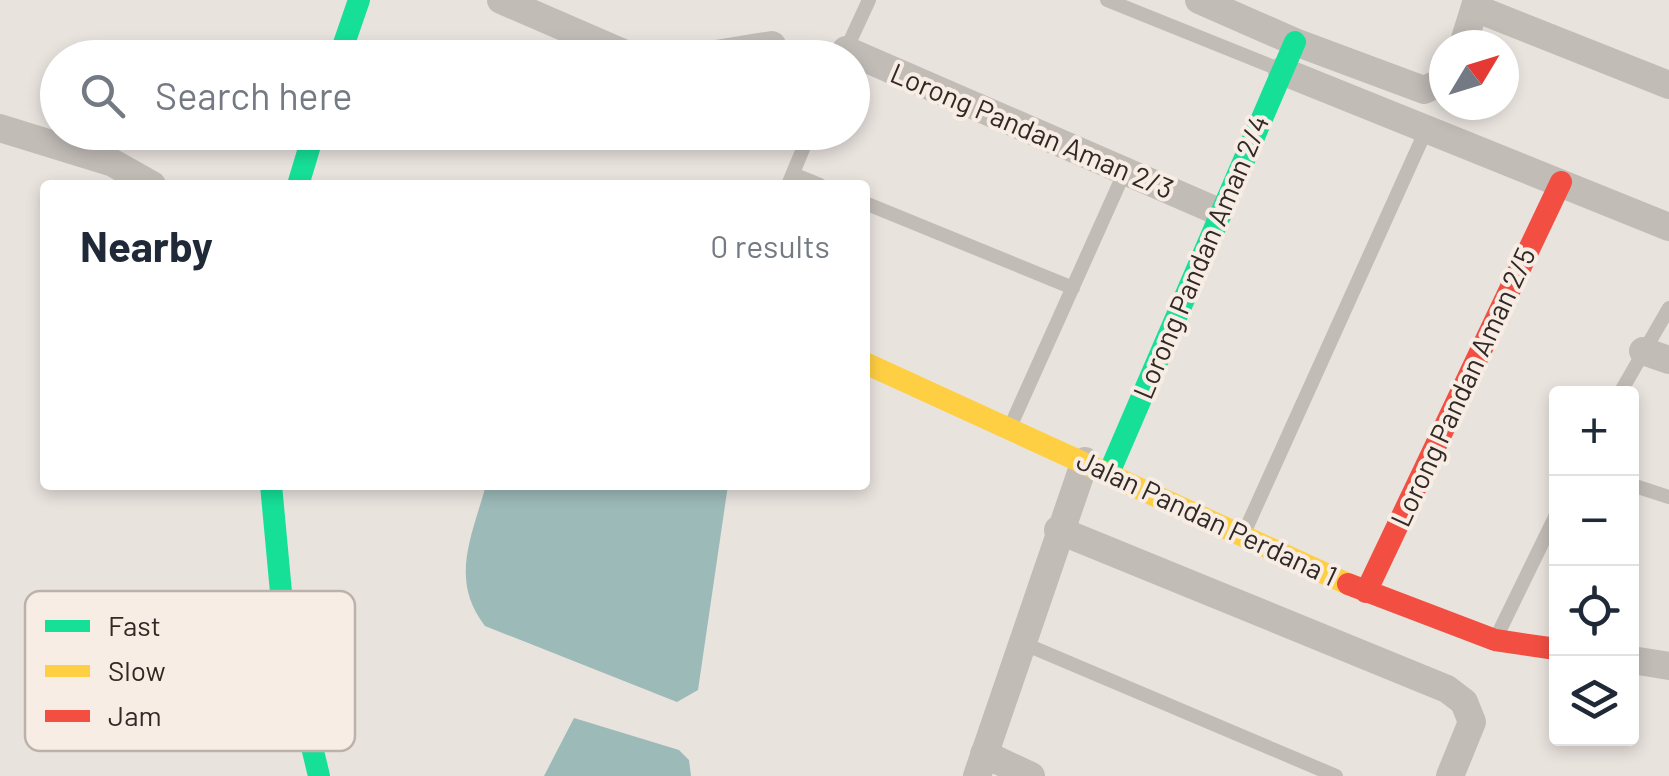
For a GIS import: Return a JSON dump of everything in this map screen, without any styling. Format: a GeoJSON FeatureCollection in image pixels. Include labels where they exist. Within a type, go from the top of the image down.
{"type":"FeatureCollection","features":[{"type":"Feature","properties":{"kind":"street"},"geometry":{"type":"LineString","coordinates":[[345,40],[359,0]]}},
{"type":"Feature","properties":{"kind":"street"},"geometry":{"type":"LineString","coordinates":[[501,0],[593,40]]}},
{"type":"Feature","properties":{"kind":"street"},"geometry":{"type":"LineString","coordinates":[[1199,0],[1295,42],[1424,90],[1429,88]]}},
{"type":"Feature","properties":{"kind":"street"},"geometry":{"type":"LineString","coordinates":[[1468,30],[1476,4],[1669,85]]}},
{"type":"Feature","properties":{"kind":"street","name":"Lorong Pandan Aman 2/4"},"geometry":{"type":"LineString","coordinates":[[1097,467],[1295,42]]}},
{"type":"Feature","properties":{"kind":"street","name":"Lorong Pandan Aman 2/3"},"geometry":{"type":"LineString","coordinates":[[870,65],[1219,212]]}},
{"type":"Feature","properties":{"kind":"street"},"geometry":{"type":"LineString","coordinates":[[1282,71],[1669,226]]}},
{"type":"Feature","properties":{"kind":"street"},"geometry":{"type":"LineString","coordinates":[[0,128],[40,140]]}},
{"type":"Feature","properties":{"kind":"street"},"geometry":{"type":"LineString","coordinates":[[71,150],[113,163],[143,180]]}},
{"type":"Feature","properties":{"kind":"street"},"geometry":{"type":"LineString","coordinates":[[300,180],[309,150]]}},
{"type":"Feature","properties":{"kind":"street","name":"Lorong Pandan Aman 2/5"},"geometry":{"type":"LineString","coordinates":[[1366,592],[1561,182]]}},
{"type":"Feature","properties":{"kind":"street","name":"Jalan Pandan Perdana 1"},"geometry":{"type":"LineString","coordinates":[[870,365],[1011,426],[1366,592],[1494,640],[1549,649]]}},
{"type":"Feature","properties":{"kind":"street"},"geometry":{"type":"LineString","coordinates":[[1030,776],[980,765],[1058,530],[1097,467]]}},
{"type":"Feature","properties":{"kind":"street"},"geometry":{"type":"LineString","coordinates":[[271,490],[281,591]]}},
{"type":"Feature","properties":{"kind":"street"},"geometry":{"type":"LineString","coordinates":[[1058,530],[1447,688],[1464,702],[1472,722],[1450,776]]}},
{"type":"Feature","properties":{"kind":"street"},"geometry":{"type":"LineString","coordinates":[[1639,661],[1669,666]]}},
{"type":"Feature","properties":{"kind":"street"},"geometry":{"type":"LineString","coordinates":[[312,751],[318,776]]}},
{"type":"Feature","properties":{"kind":"lane"},"geometry":{"type":"LineString","coordinates":[[851,40],[870,0]]}},
{"type":"Feature","properties":{"kind":"lane"},"geometry":{"type":"LineString","coordinates":[[1108,0],[1282,71]]}},
{"type":"Feature","properties":{"kind":"lane"},"geometry":{"type":"LineString","coordinates":[[1243,536],[1426,128]]}},
{"type":"Feature","properties":{"kind":"lane"},"geometry":{"type":"LineString","coordinates":[[790,180],[802,150]]}},
{"type":"Feature","properties":{"kind":"lane"},"geometry":{"type":"LineString","coordinates":[[1011,426],[1125,170]]}},
{"type":"Feature","properties":{"kind":"lane"},"geometry":{"type":"LineString","coordinates":[[870,205],[1072,288]]}},
{"type":"Feature","properties":{"kind":"lane"},"geometry":{"type":"LineString","coordinates":[[1628,386],[1656,356],[1669,308]]}},
{"type":"Feature","properties":{"kind":"lane"},"geometry":{"type":"LineString","coordinates":[[1639,487],[1669,497]]}},
{"type":"Feature","properties":{"kind":"lane"},"geometry":{"type":"LineString","coordinates":[[1494,640],[1549,528]]}},
{"type":"Feature","properties":{"kind":"lane"},"geometry":{"type":"LineString","coordinates":[[1020,642],[1336,776]]}},
{"type":"Feature","properties":{"kind":"water"},"geometry":{"type":"Polygon","coordinates":[[[485,490],[727,490],[698,690],[677,702],[485,626],[468,592],[470,540],[485,490]]]}},
{"type":"Feature","properties":{"kind":"water"},"geometry":{"type":"Polygon","coordinates":[[[574,718],[679,750],[689,760],[691,776],[544,776],[574,718]]]}},
{"type":"Feature","properties":{"kind":"traffic: fast"},"geometry":{"type":"LineString","coordinates":[[345,40],[359,0]]}},
{"type":"Feature","properties":{"kind":"traffic: fast"},"geometry":{"type":"LineString","coordinates":[[1109,473],[1295,42]]}},
{"type":"Feature","properties":{"kind":"traffic: fast"},"geometry":{"type":"LineString","coordinates":[[300,180],[309,150]]}},
{"type":"Feature","properties":{"kind":"traffic: fast"},"geometry":{"type":"LineString","coordinates":[[271,490],[281,591]]}},
{"type":"Feature","properties":{"kind":"traffic: fast"},"geometry":{"type":"LineString","coordinates":[[313,751],[319,776]]}},
{"type":"Feature","properties":{"kind":"traffic: slow"},"geometry":{"type":"LineString","coordinates":[[870,365],[1348,584]]}},
{"type":"Feature","properties":{"kind":"traffic: jam"},"geometry":{"type":"LineString","coordinates":[[1366,592],[1561,182]]}},
{"type":"Feature","properties":{"kind":"traffic: jam"},"geometry":{"type":"LineString","coordinates":[[1348,584],[1495,640],[1549,648]]}}]}
